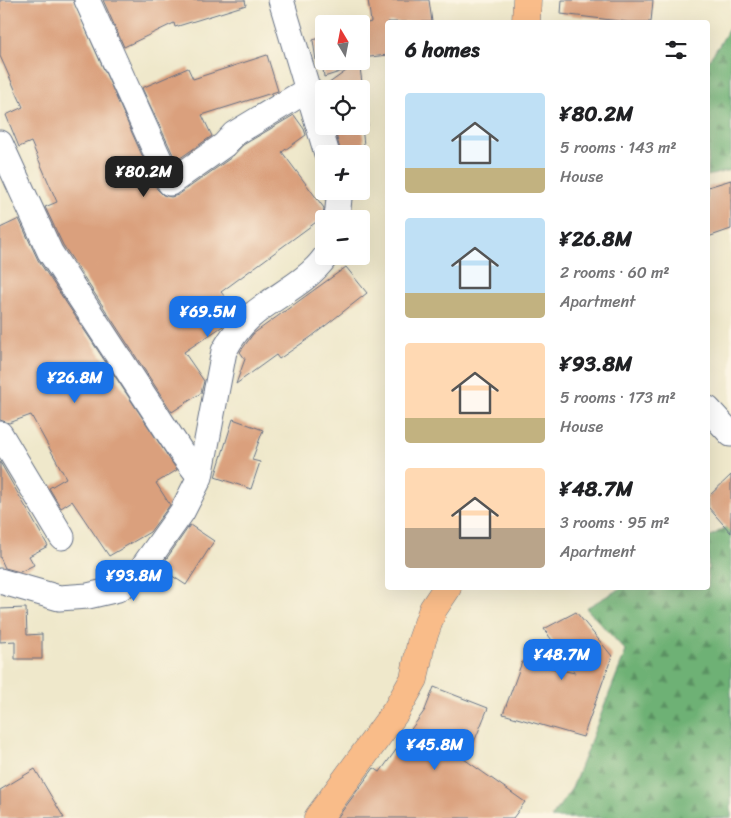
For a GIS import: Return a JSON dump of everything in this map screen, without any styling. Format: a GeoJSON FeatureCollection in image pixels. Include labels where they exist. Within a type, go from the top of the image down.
{"type":"FeatureCollection","features":[{"type":"Feature","properties":{"kind":"main road"},"geometry":{"type":"LineString","coordinates":[[526,20],[527,0]]}},
{"type":"Feature","properties":{"kind":"main road"},"geometry":{"type":"LineString","coordinates":[[318,818],[396,711],[414,679],[421,643],[433,609],[446,590]]}},
{"type":"Feature","properties":{"kind":"street"},"geometry":{"type":"LineString","coordinates":[[87,0],[170,183],[224,145],[234,134],[309,89]]}},
{"type":"Feature","properties":{"kind":"street"},"geometry":{"type":"LineString","coordinates":[[281,0],[325,145]]}},
{"type":"Feature","properties":{"kind":"street"},"geometry":{"type":"LineString","coordinates":[[0,143],[50,252],[181,452],[200,476]]}},
{"type":"Feature","properties":{"kind":"street"},"geometry":{"type":"LineString","coordinates":[[0,581],[59,598],[88,596],[118,589],[135,578],[182,512],[200,476],[224,351],[234,332],[250,316],[308,275],[317,265]]}},
{"type":"Feature","properties":{"kind":"street"},"geometry":{"type":"LineString","coordinates":[[710,410],[731,434]]}},
{"type":"Feature","properties":{"kind":"street"},"geometry":{"type":"LineString","coordinates":[[0,434],[62,537]]}},
{"type":"Feature","properties":{"kind":"green space"},"geometry":{"type":"Polygon","coordinates":[[[731,25],[731,170],[710,175],[710,58],[731,25]]]}},
{"type":"Feature","properties":{"kind":"green space"},"geometry":{"type":"Polygon","coordinates":[[[731,524],[731,818],[551,818],[572,788],[626,651],[586,608],[618,590],[710,590],[710,537],[731,524]]]}},
{"type":"Feature","properties":{"kind":"building"},"geometry":{"type":"Polygon","coordinates":[[[0,0],[73,0],[157,189],[163,195],[171,197],[178,195],[232,157],[243,145],[294,115],[304,129],[306,135],[282,152],[324,210],[315,210],[315,223],[221,292],[225,297],[218,302],[229,318],[223,326],[184,352],[204,381],[201,393],[172,412],[63,245],[45,207],[57,202],[31,142],[19,147],[6,115],[23,107],[0,56],[0,0]]]}},
{"type":"Feature","properties":{"kind":"building"},"geometry":{"type":"Polygon","coordinates":[[[103,0],[245,0],[246,5],[175,27],[174,23],[124,47],[103,0]]]}},
{"type":"Feature","properties":{"kind":"building"},"geometry":{"type":"Polygon","coordinates":[[[368,0],[429,0],[432,20],[385,20],[385,55],[370,57],[368,0]]]}},
{"type":"Feature","properties":{"kind":"building"},"geometry":{"type":"Polygon","coordinates":[[[562,0],[653,0],[651,20],[611,20],[561,14],[562,0]]]}},
{"type":"Feature","properties":{"kind":"building"},"geometry":{"type":"Polygon","coordinates":[[[267,55],[278,91],[202,115],[212,136],[176,161],[142,88],[188,68],[193,79],[267,55]]]}},
{"type":"Feature","properties":{"kind":"building"},"geometry":{"type":"Polygon","coordinates":[[[323,70],[346,70],[324,77],[323,70]]]}},
{"type":"Feature","properties":{"kind":"building"},"geometry":{"type":"Polygon","coordinates":[[[348,70],[360,70],[362,80],[333,80],[348,70]]]}},
{"type":"Feature","properties":{"kind":"building"},"geometry":{"type":"Polygon","coordinates":[[[336,135],[363,135],[364,145],[339,145],[336,135]]]}},
{"type":"Feature","properties":{"kind":"building"},"geometry":{"type":"Polygon","coordinates":[[[731,180],[731,229],[710,236],[710,186],[731,180]]]}},
{"type":"Feature","properties":{"kind":"building"},"geometry":{"type":"Polygon","coordinates":[[[19,219],[38,260],[177,470],[156,483],[170,505],[150,532],[109,556],[72,501],[61,508],[49,488],[66,478],[31,415],[9,423],[0,420],[0,228],[19,219]]]}},
{"type":"Feature","properties":{"kind":"building"},"geometry":{"type":"Polygon","coordinates":[[[346,267],[367,293],[311,337],[279,359],[276,355],[236,384],[245,359],[240,352],[253,334],[346,267]]]}},
{"type":"Feature","properties":{"kind":"building"},"geometry":{"type":"Polygon","coordinates":[[[233,419],[263,430],[252,460],[260,462],[251,489],[215,477],[233,419]]]}},
{"type":"Feature","properties":{"kind":"building"},"geometry":{"type":"Polygon","coordinates":[[[0,462],[48,546],[29,556],[34,565],[20,572],[5,568],[0,557],[0,462]]]}},
{"type":"Feature","properties":{"kind":"building"},"geometry":{"type":"Polygon","coordinates":[[[731,475],[731,533],[710,509],[710,495],[731,475]]]}},
{"type":"Feature","properties":{"kind":"building"},"geometry":{"type":"Polygon","coordinates":[[[190,525],[214,541],[186,585],[160,568],[190,525]]]}},
{"type":"Feature","properties":{"kind":"building"},"geometry":{"type":"Polygon","coordinates":[[[26,608],[27,635],[42,634],[42,659],[15,659],[15,641],[0,642],[0,609],[26,608]]]}},
{"type":"Feature","properties":{"kind":"building"},"geometry":{"type":"Polygon","coordinates":[[[576,612],[612,656],[583,737],[503,714],[522,662],[575,673],[544,629],[576,612]]]}},
{"type":"Feature","properties":{"kind":"building"},"geometry":{"type":"Polygon","coordinates":[[[434,687],[488,708],[472,747],[464,759],[525,802],[513,818],[337,818],[374,768],[380,772],[425,710],[434,687]]]}},
{"type":"Feature","properties":{"kind":"building"},"geometry":{"type":"Polygon","coordinates":[[[35,769],[64,818],[0,818],[0,790],[35,769]]]}}]}
